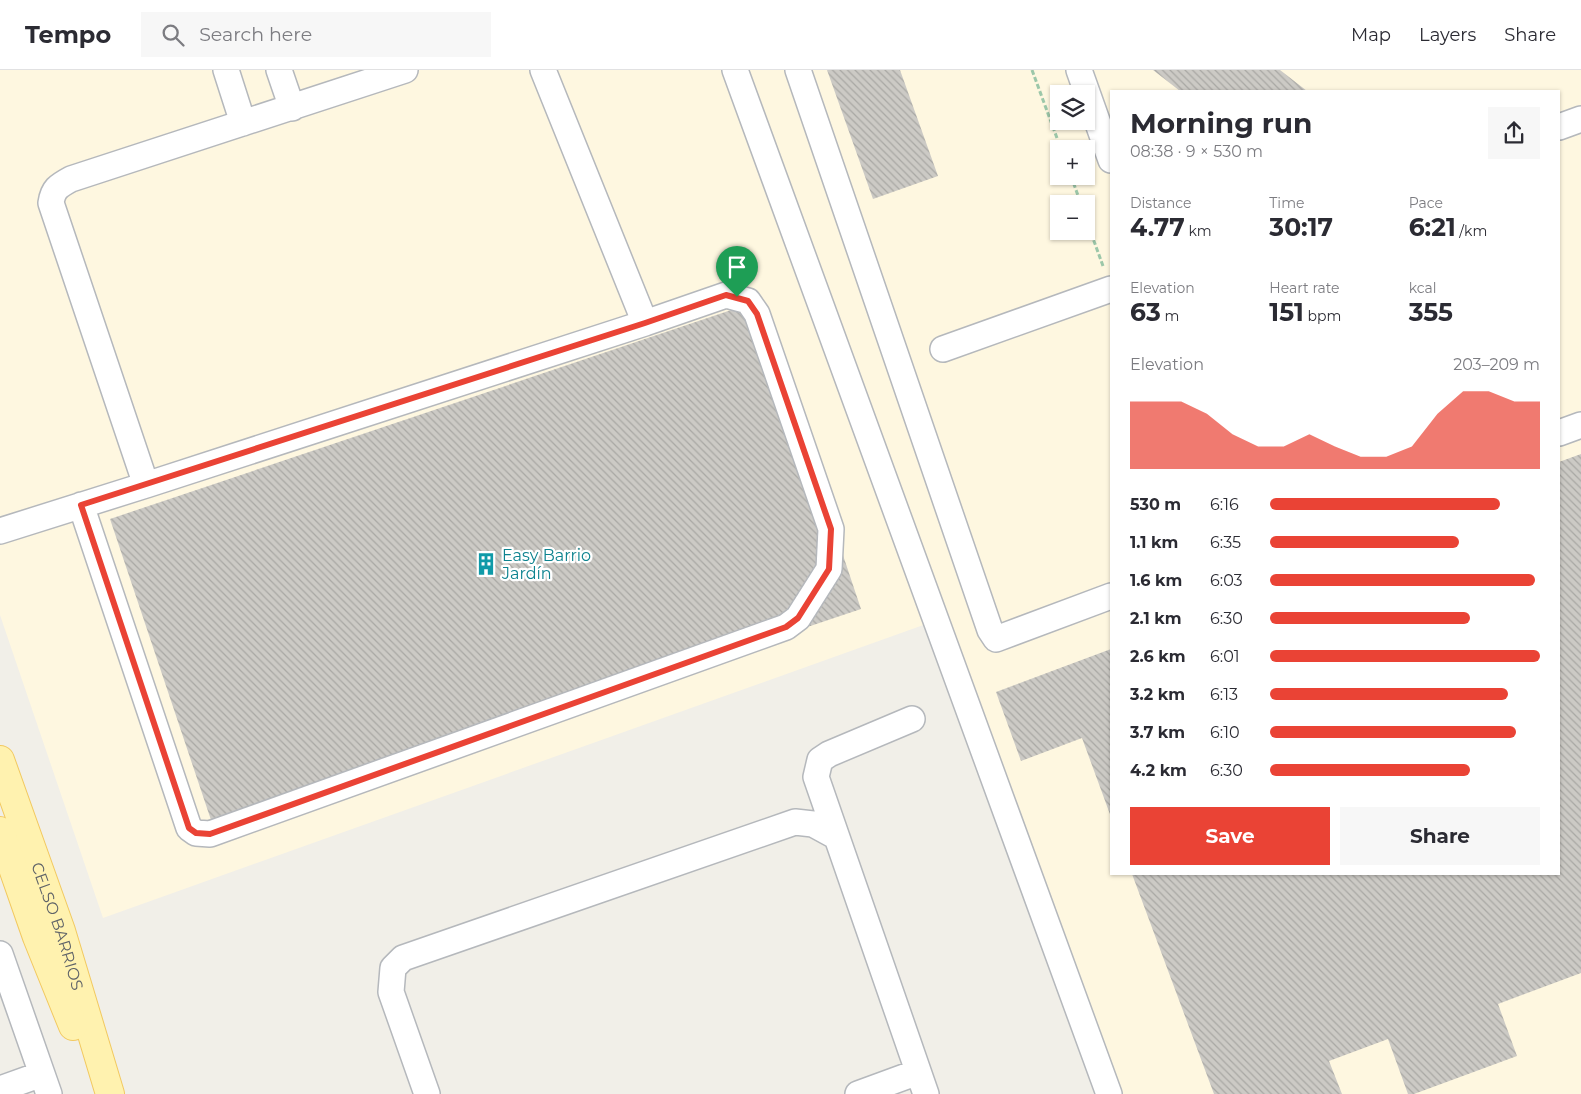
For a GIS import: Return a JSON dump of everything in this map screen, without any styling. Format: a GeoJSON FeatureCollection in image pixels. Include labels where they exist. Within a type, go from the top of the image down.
{"type":"FeatureCollection","features":[{"type":"Feature","properties":{"kind":"main road","name":"CELSO BARRIOS"},"geometry":{"type":"LineString","coordinates":[[0,760],[61,931],[110,1094]]}},
{"type":"Feature","properties":{"kind":"main road","name":"CELSO BARRIOS"},"geometry":{"type":"LineString","coordinates":[[0,830],[37,937],[101,1094]]}},
{"type":"Feature","properties":{"kind":"street"},"geometry":{"type":"LineString","coordinates":[[226,70],[243,123]]}},
{"type":"Feature","properties":{"kind":"street"},"geometry":{"type":"LineString","coordinates":[[279,70],[292,108]]}},
{"type":"Feature","properties":{"kind":"street"},"geometry":{"type":"LineString","coordinates":[[146,485],[51,203],[52,192],[58,186],[71,179],[405,70]]}},
{"type":"Feature","properties":{"kind":"street"},"geometry":{"type":"LineString","coordinates":[[543,70],[645,323]]}},
{"type":"Feature","properties":{"kind":"street"},"geometry":{"type":"LineString","coordinates":[[735,70],[1108,1094]]}},
{"type":"Feature","properties":{"kind":"street"},"geometry":{"type":"LineString","coordinates":[[798,70],[990,630],[996,639],[1110,596]]}},
{"type":"Feature","properties":{"kind":"street"},"geometry":{"type":"LineString","coordinates":[[1079,70],[1110,157]]}},
{"type":"Feature","properties":{"kind":"street"},"geometry":{"type":"LineString","coordinates":[[1560,127],[1581,119]]}},
{"type":"Feature","properties":{"kind":"street"},"geometry":{"type":"LineString","coordinates":[[943,349],[1108,280]]}},
{"type":"Feature","properties":{"kind":"street"},"geometry":{"type":"LineString","coordinates":[[0,531],[645,323],[726,295],[748,301],[757,314],[831,529],[829,569],[798,618],[786,627],[210,834],[196,833],[189,828],[81,505]]}},
{"type":"Feature","properties":{"kind":"street"},"geometry":{"type":"LineString","coordinates":[[1560,433],[1581,425]]}},
{"type":"Feature","properties":{"kind":"street"},"geometry":{"type":"LineString","coordinates":[[858,1094],[922,1083],[816,777],[820,760],[829,754],[912,719]]}},
{"type":"Feature","properties":{"kind":"street"},"geometry":{"type":"LineString","coordinates":[[427,1094],[391,992],[393,968],[403,958],[795,822],[813,824],[835,836]]}},
{"type":"Feature","properties":{"kind":"street"},"geometry":{"type":"LineString","coordinates":[[0,954],[46,1084],[0,1089]]}},
{"type":"Feature","properties":{"kind":"path"},"geometry":{"type":"LineString","coordinates":[[1032,70],[1058,140]]}},
{"type":"Feature","properties":{"kind":"path"},"geometry":{"type":"LineString","coordinates":[[1094,240],[1108,280]]}},
{"type":"Feature","properties":{"kind":"shaded area"},"geometry":{"type":"Polygon","coordinates":[[[0,70],[1581,70],[1581,1094],[1102,1094],[929,623],[103,918],[0,615],[0,70]]]}},
{"type":"Feature","properties":{"kind":"building"},"geometry":{"type":"Polygon","coordinates":[[[827,70],[900,70],[938,176],[873,199],[827,70]]]}},
{"type":"Feature","properties":{"kind":"building"},"geometry":{"type":"Polygon","coordinates":[[[1153,70],[1280,70],[1306,90],[1179,90],[1153,70]]]}},
{"type":"Feature","properties":{"kind":"building","name":"Easy Barrio Jardín"},"geometry":{"type":"Polygon","coordinates":[[[758,301],[861,609],[213,826],[110,519],[758,301]]]}},
{"type":"Feature","properties":{"kind":"building"},"geometry":{"type":"Polygon","coordinates":[[[1581,454],[1581,973],[1498,1004],[1517,1056],[1414,1094],[1408,1094],[1388,1039],[1329,1061],[1342,1094],[1214,1094],[1132,875],[1560,875],[1560,462],[1581,454]]]}},
{"type":"Feature","properties":{"kind":"building"},"geometry":{"type":"Polygon","coordinates":[[[1110,649],[1110,814],[1082,738],[1021,761],[996,692],[1110,649]]]}},
{"type":"Feature","properties":{"kind":"place","name":"Easy Barrio Jardín"},"geometry":{"type":"Point","coordinates":[486,564]}},
{"type":"Feature","properties":{"kind":"route"},"geometry":{"type":"LineString","coordinates":[[726,295],[737,297],[748,301],[757,314],[831,529],[829,569],[798,618],[786,627],[210,834],[196,833],[189,828],[81,505],[206,466],[726,295]]}}]}
